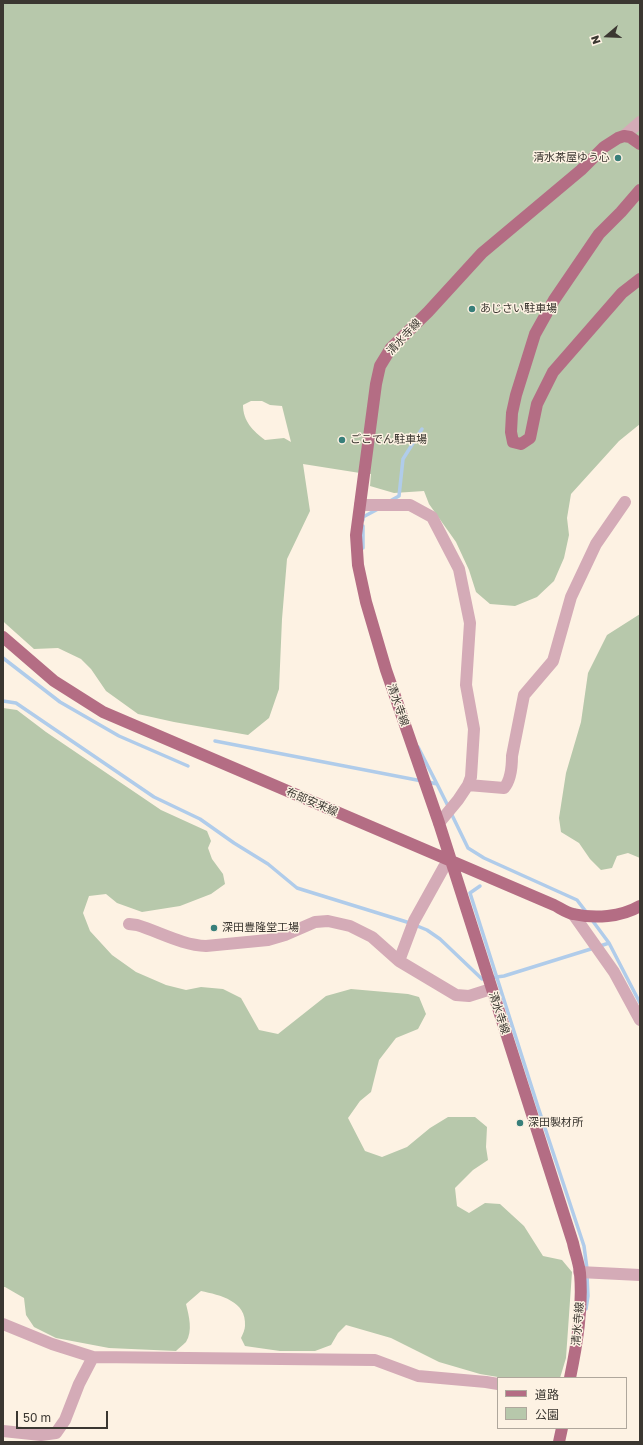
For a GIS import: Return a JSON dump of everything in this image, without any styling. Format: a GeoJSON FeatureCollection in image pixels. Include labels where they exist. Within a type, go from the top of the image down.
{"type":"FeatureCollection","features":[{"type":"Feature","properties":{"kind":"main road"},"geometry":{"type":"LineString","coordinates":[[624,136],[630,137],[640,144]]}},
{"type":"Feature","properties":{"kind":"main road","name":"清水寺線"},"geometry":{"type":"LineString","coordinates":[[570,1377],[578,1334],[580,1289],[580,1272],[573,1243],[439,823],[386,670],[366,602],[358,565],[356,535],[376,384],[380,366],[391,348],[428,312],[482,253],[581,170],[604,147],[624,136]]}},
{"type":"Feature","properties":{"kind":"main road"},"geometry":{"type":"LineString","coordinates":[[640,190],[599,234],[554,300],[535,334],[512,413],[511,432],[513,442],[521,444],[530,438],[537,404],[553,372],[622,293],[640,279]]}},
{"type":"Feature","properties":{"kind":"main road","name":"布部安来線"},"geometry":{"type":"LineString","coordinates":[[3,637],[54,681],[103,712],[554,904],[573,914],[601,917],[630,912],[640,906]]}},
{"type":"Feature","properties":{"kind":"main road"},"geometry":{"type":"LineString","coordinates":[[559,1442],[562,1429]]}},
{"type":"Feature","properties":{"kind":"street"},"geometry":{"type":"LineString","coordinates":[[624,136],[640,122]]}},
{"type":"Feature","properties":{"kind":"street"},"geometry":{"type":"LineString","coordinates":[[468,785],[504,788],[506,785],[512,765],[512,756],[524,695],[553,661],[571,597],[596,544],[625,502]]}},
{"type":"Feature","properties":{"kind":"street"},"geometry":{"type":"LineString","coordinates":[[360,505],[410,505],[432,517],[459,569],[470,624],[466,685],[474,729],[472,772],[468,785],[439,823]]}},
{"type":"Feature","properties":{"kind":"street"},"geometry":{"type":"LineString","coordinates":[[400,961],[414,921],[444,867],[451,861]]}},
{"type":"Feature","properties":{"kind":"street"},"geometry":{"type":"LineString","coordinates":[[573,914],[614,972],[640,1020]]}},
{"type":"Feature","properties":{"kind":"street"},"geometry":{"type":"LineString","coordinates":[[129,924],[138,924],[186,943],[197,946],[206,946],[272,939],[315,922],[328,921],[350,926],[372,936],[400,961],[456,995],[469,996],[492,989]]}},
{"type":"Feature","properties":{"kind":"street"},"geometry":{"type":"LineString","coordinates":[[580,1272],[640,1276]]}},
{"type":"Feature","properties":{"kind":"street"},"geometry":{"type":"LineString","coordinates":[[3,1324],[52,1344],[93,1357],[375,1360],[418,1376],[497,1384]]}},
{"type":"Feature","properties":{"kind":"street"},"geometry":{"type":"LineString","coordinates":[[3,1431],[41,1435],[56,1433],[65,1420],[79,1384],[93,1357]]}},
{"type":"Feature","properties":{"kind":"green space"},"geometry":{"type":"Polygon","coordinates":[[[3,3],[640,3],[640,424],[619,441],[571,494],[567,518],[569,535],[564,558],[554,581],[537,597],[515,606],[490,604],[476,592],[469,570],[456,542],[429,504],[424,491],[394,493],[370,486],[371,474],[303,464],[310,511],[287,559],[282,619],[279,689],[269,718],[248,735],[138,714],[106,691],[91,669],[81,659],[58,648],[34,649],[3,621],[3,3]],[[251,401],[243,405],[243,411],[247,421],[256,433],[265,440],[284,438],[291,442],[282,406],[270,405],[262,401],[251,401]]]}},
{"type":"Feature","properties":{"kind":"green space"},"geometry":{"type":"Polygon","coordinates":[[[640,614],[640,858],[628,853],[617,856],[612,868],[601,870],[590,859],[579,843],[561,832],[559,818],[566,773],[581,722],[588,673],[607,635],[640,614]]]}},
{"type":"Feature","properties":{"kind":"green space"},"geometry":{"type":"Polygon","coordinates":[[[3,708],[17,710],[46,732],[161,810],[207,831],[211,841],[208,848],[212,859],[223,874],[225,884],[211,894],[180,906],[142,912],[117,903],[106,894],[89,896],[83,913],[90,931],[112,955],[136,972],[166,985],[186,990],[201,987],[223,989],[241,998],[259,1030],[278,1034],[326,996],[351,989],[408,994],[419,997],[426,1014],[418,1029],[396,1038],[379,1060],[371,1092],[360,1101],[348,1118],[365,1151],[382,1157],[407,1147],[430,1128],[448,1117],[475,1117],[487,1127],[486,1147],[488,1160],[473,1170],[455,1188],[457,1206],[469,1213],[485,1203],[500,1204],[524,1226],[543,1256],[562,1260],[572,1272],[566,1358],[560,1377],[498,1377],[480,1374],[439,1362],[391,1338],[346,1325],[338,1333],[331,1345],[315,1351],[280,1351],[245,1346],[241,1338],[245,1326],[242,1311],[237,1305],[224,1297],[201,1291],[186,1304],[190,1323],[188,1338],[186,1342],[176,1351],[109,1348],[56,1338],[34,1327],[26,1315],[24,1298],[3,1287],[3,708]]]}},
{"type":"Feature","properties":{"kind":"waterway"},"geometry":{"type":"LineString","coordinates":[[390,501],[399,496],[403,459],[422,429]]}},
{"type":"Feature","properties":{"kind":"waterway"},"geometry":{"type":"LineString","coordinates":[[363,520],[363,517],[378,509]]}},
{"type":"Feature","properties":{"kind":"waterway"},"geometry":{"type":"LineString","coordinates":[[363,526],[363,548]]}},
{"type":"Feature","properties":{"kind":"waterway"},"geometry":{"type":"LineString","coordinates":[[3,658],[60,702],[119,736],[188,766]]}},
{"type":"Feature","properties":{"kind":"waterway"},"geometry":{"type":"LineString","coordinates":[[3,701],[16,703],[154,797],[200,819],[234,843],[268,864],[297,888],[410,923],[427,930],[440,939],[482,979],[504,976],[594,948]]}},
{"type":"Feature","properties":{"kind":"waterway"},"geometry":{"type":"LineString","coordinates":[[215,741],[422,781]]}},
{"type":"Feature","properties":{"kind":"waterway"},"geometry":{"type":"LineString","coordinates":[[418,747],[437,784]]}},
{"type":"Feature","properties":{"kind":"waterway"},"geometry":{"type":"LineString","coordinates":[[428,782],[437,784],[449,808]]}},
{"type":"Feature","properties":{"kind":"waterway"},"geometry":{"type":"LineString","coordinates":[[451,813],[468,848],[484,858],[577,900],[587,913]]}},
{"type":"Feature","properties":{"kind":"waterway"},"geometry":{"type":"LineString","coordinates":[[480,886],[470,893],[584,1246],[587,1269]]}},
{"type":"Feature","properties":{"kind":"waterway"},"geometry":{"type":"LineString","coordinates":[[592,920],[609,943],[640,1003]]}},
{"type":"Feature","properties":{"kind":"waterway"},"geometry":{"type":"LineString","coordinates":[[600,946],[609,943]]}},
{"type":"Feature","properties":{"kind":"waterway"},"geometry":{"type":"LineString","coordinates":[[586,1309],[588,1296],[587,1275]]}},
{"type":"Feature","properties":{"kind":"place","name":"清水茶屋ゆう心"},"geometry":{"type":"Point","coordinates":[618,158]}},
{"type":"Feature","properties":{"kind":"place","name":"あじさい駐車場"},"geometry":{"type":"Point","coordinates":[472,309]}},
{"type":"Feature","properties":{"kind":"place","name":"ごこでん駐車場"},"geometry":{"type":"Point","coordinates":[342,440]}},
{"type":"Feature","properties":{"kind":"place","name":"深田豊隆堂工場"},"geometry":{"type":"Point","coordinates":[214,928]}},
{"type":"Feature","properties":{"kind":"place","name":"深田製材所"},"geometry":{"type":"Point","coordinates":[520,1123]}}]}
